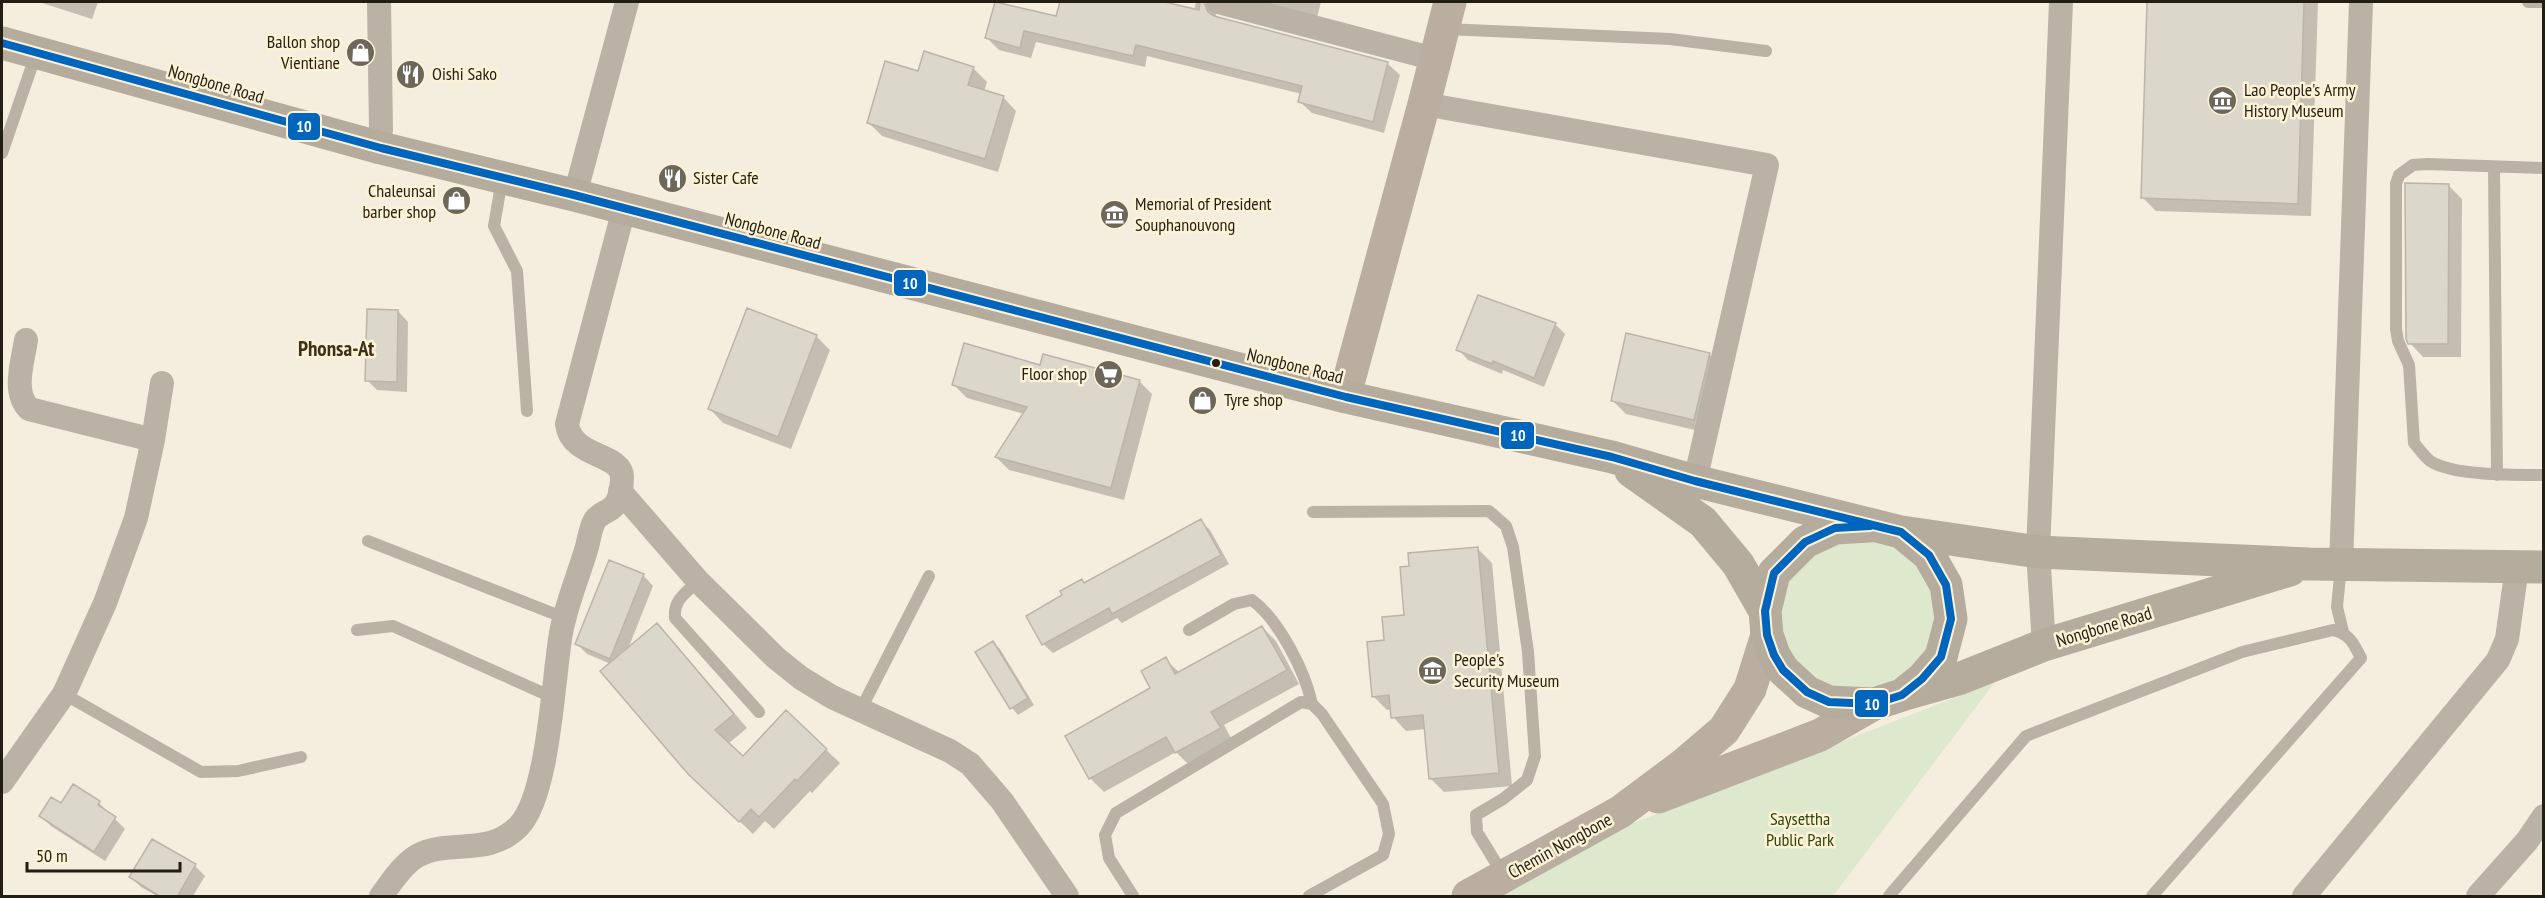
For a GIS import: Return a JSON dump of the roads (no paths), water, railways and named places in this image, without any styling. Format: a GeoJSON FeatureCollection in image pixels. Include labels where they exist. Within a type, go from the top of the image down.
{"type":"FeatureCollection","features":[{"type":"Feature","properties":{"kind":"highway","name":"Nongbone Road"},"geometry":{"type":"LineString","coordinates":[[2,24],[381,130],[1348,380],[1563,430],[1612,457],[1703,522],[1738,564],[1766,623],[1774,655],[1784,670],[1807,692],[1829,702],[1888,699],[1961,678],[2044,645],[2308,564]]}},
{"type":"Feature","properties":{"kind":"highway","name":"Nongbone Road"},"geometry":{"type":"LineString","coordinates":[[2,43],[381,148],[1346,397],[1612,457],[1695,481],[1816,509],[1886,529],[2038,552],[2308,564],[2530,567]]}},
{"type":"Feature","properties":{"kind":"highway","name":"Nongbone Road"},"geometry":{"type":"LineString","coordinates":[[1766,623],[1774,573],[1805,542],[1835,528],[1886,529],[1929,555],[1946,585],[1951,619],[1941,657],[1922,680],[1888,699]]}},
{"type":"Feature","properties":{"kind":"street"},"geometry":{"type":"LineString","coordinates":[[379,2],[381,130]]}},
{"type":"Feature","properties":{"kind":"street"},"geometry":{"type":"LineString","coordinates":[[579,180],[627,2]]}},
{"type":"Feature","properties":{"kind":"street"},"geometry":{"type":"LineString","coordinates":[[1218,2],[1443,30],[1425,104],[1348,380]]}},
{"type":"Feature","properties":{"kind":"street"},"geometry":{"type":"LineString","coordinates":[[2044,645],[2038,552],[2061,2]]}},
{"type":"Feature","properties":{"kind":"street"},"geometry":{"type":"LineString","coordinates":[[2341,565],[2361,2]]}},
{"type":"Feature","properties":{"kind":"street"},"geometry":{"type":"LineString","coordinates":[[1425,104],[1767,165],[1695,481]]}},
{"type":"Feature","properties":{"kind":"street"},"geometry":{"type":"LineString","coordinates":[[381,897],[393,879],[416,856],[430,851],[489,844],[505,837],[526,816],[538,786],[565,618],[595,520],[613,507],[620,491],[622,478],[620,469],[614,464],[577,446],[568,432],[567,424],[624,209]]}},
{"type":"Feature","properties":{"kind":"street"},"geometry":{"type":"LineString","coordinates":[[26,340],[20,386],[22,402],[29,409],[153,440]]}},
{"type":"Feature","properties":{"kind":"street"},"geometry":{"type":"LineString","coordinates":[[2,782],[64,694],[105,603],[136,518],[153,440],[162,382]]}},
{"type":"Feature","properties":{"kind":"street"},"geometry":{"type":"LineString","coordinates":[[620,491],[698,581],[768,651],[801,678],[860,711],[950,751],[970,764],[1002,801],[1067,897]]}},
{"type":"Feature","properties":{"kind":"street"},"geometry":{"type":"LineString","coordinates":[[2304,897],[2498,660],[2530,567]]}},
{"type":"Feature","properties":{"kind":"street"},"geometry":{"type":"LineString","coordinates":[[1620,812],[1683,765],[1724,730],[1750,689],[1766,623]]}},
{"type":"Feature","properties":{"kind":"street","name":"Nongbone Road"},"geometry":{"type":"LineString","coordinates":[[1620,812],[1820,735],[1888,699]]}},
{"type":"Feature","properties":{"kind":"street","name":"Chemin Nongbone"},"geometry":{"type":"LineString","coordinates":[[1468,897],[1575,846],[1620,812]]}},
{"type":"Feature","properties":{"kind":"street"},"geometry":{"type":"LineString","coordinates":[[2478,897],[2527,841],[2544,816]]}},
{"type":"Feature","properties":{"kind":"lane"},"geometry":{"type":"LineString","coordinates":[[2529,2],[2544,2]]}},
{"type":"Feature","properties":{"kind":"lane"},"geometry":{"type":"LineString","coordinates":[[1443,30],[1670,39],[1766,51]]}},
{"type":"Feature","properties":{"kind":"lane"},"geometry":{"type":"LineString","coordinates":[[2,153],[37,52]]}},
{"type":"Feature","properties":{"kind":"lane"},"geometry":{"type":"LineString","coordinates":[[2544,168],[2413,165],[2399,175],[2396,184],[2396,329],[2398,341],[2409,365],[2414,443],[2430,461],[2443,467],[2497,475],[2544,475]]}},
{"type":"Feature","properties":{"kind":"lane"},"geometry":{"type":"LineString","coordinates":[[2494,167],[2497,475]]}},
{"type":"Feature","properties":{"kind":"lane"},"geometry":{"type":"LineString","coordinates":[[503,178],[494,226],[517,271],[527,411]]}},
{"type":"Feature","properties":{"kind":"lane"},"geometry":{"type":"LineString","coordinates":[[1313,512],[1489,511],[1506,526],[1513,547],[1522,606],[1535,756],[1527,780],[1503,799],[1476,815],[1477,832],[1504,881]]}},
{"type":"Feature","properties":{"kind":"lane"},"geometry":{"type":"LineString","coordinates":[[368,541],[565,618]]}},
{"type":"Feature","properties":{"kind":"lane"},"geometry":{"type":"LineString","coordinates":[[2152,897],[2361,658],[2354,643],[2343,632],[2337,607],[2341,565]]}},
{"type":"Feature","properties":{"kind":"lane"},"geometry":{"type":"LineString","coordinates":[[860,711],[929,576]]}},
{"type":"Feature","properties":{"kind":"lane"},"geometry":{"type":"LineString","coordinates":[[698,581],[677,601],[674,609],[675,618],[759,712]]}},
{"type":"Feature","properties":{"kind":"lane"},"geometry":{"type":"LineString","coordinates":[[1189,630],[1234,604],[1252,600],[1265,610],[1308,684],[1312,704],[1322,714],[1383,804],[1389,834],[1383,855],[1309,897]]}},
{"type":"Feature","properties":{"kind":"lane"},"geometry":{"type":"LineString","coordinates":[[357,630],[393,626],[552,698]]}},
{"type":"Feature","properties":{"kind":"lane"},"geometry":{"type":"LineString","coordinates":[[1889,897],[2026,736],[2242,652],[2332,630],[2343,632]]}},
{"type":"Feature","properties":{"kind":"lane"},"geometry":{"type":"LineString","coordinates":[[64,694],[201,772],[238,771],[301,757]]}},
{"type":"Feature","properties":{"kind":"lane"},"geometry":{"type":"LineString","coordinates":[[1132,897],[1108,858],[1106,835],[1116,813],[1301,702],[1312,704]]}},
{"type":"Feature","properties":{"kind":"place","name":"Ballon shop Vientiane"},"geometry":{"type":"Point","coordinates":[361,52]}},
{"type":"Feature","properties":{"kind":"place","name":"Oishi Sako"},"geometry":{"type":"Point","coordinates":[411,74]}},
{"type":"Feature","properties":{"kind":"place","name":"Lao People's Army History Museum"},"geometry":{"type":"Point","coordinates":[2223,100]}},
{"type":"Feature","properties":{"kind":"place","name":"Sister Cafe"},"geometry":{"type":"Point","coordinates":[672,178]}},
{"type":"Feature","properties":{"kind":"place","name":"Chaleunsai barber shop"},"geometry":{"type":"Point","coordinates":[457,201]}},
{"type":"Feature","properties":{"kind":"place","name":"Memorial of President Souphanouvong"},"geometry":{"type":"Point","coordinates":[1114,214]}},
{"type":"Feature","properties":{"kind":"place","name":"Floor shop"},"geometry":{"type":"Point","coordinates":[1108,374]}},
{"type":"Feature","properties":{"kind":"place","name":"Tyre shop"},"geometry":{"type":"Point","coordinates":[1203,400]}},
{"type":"Feature","properties":{"kind":"place","name":"People's Security Museum"},"geometry":{"type":"Point","coordinates":[1433,670]}},
{"type":"Feature","properties":{"kind":"district","name":"Phonsa-At"},"geometry":{"type":"Point","coordinates":[336,349]}},
{"type":"Feature","properties":{"kind":"park label","name":"Saysettha Public Park"},"geometry":{"type":"Point","coordinates":[1800,829]}}]}
